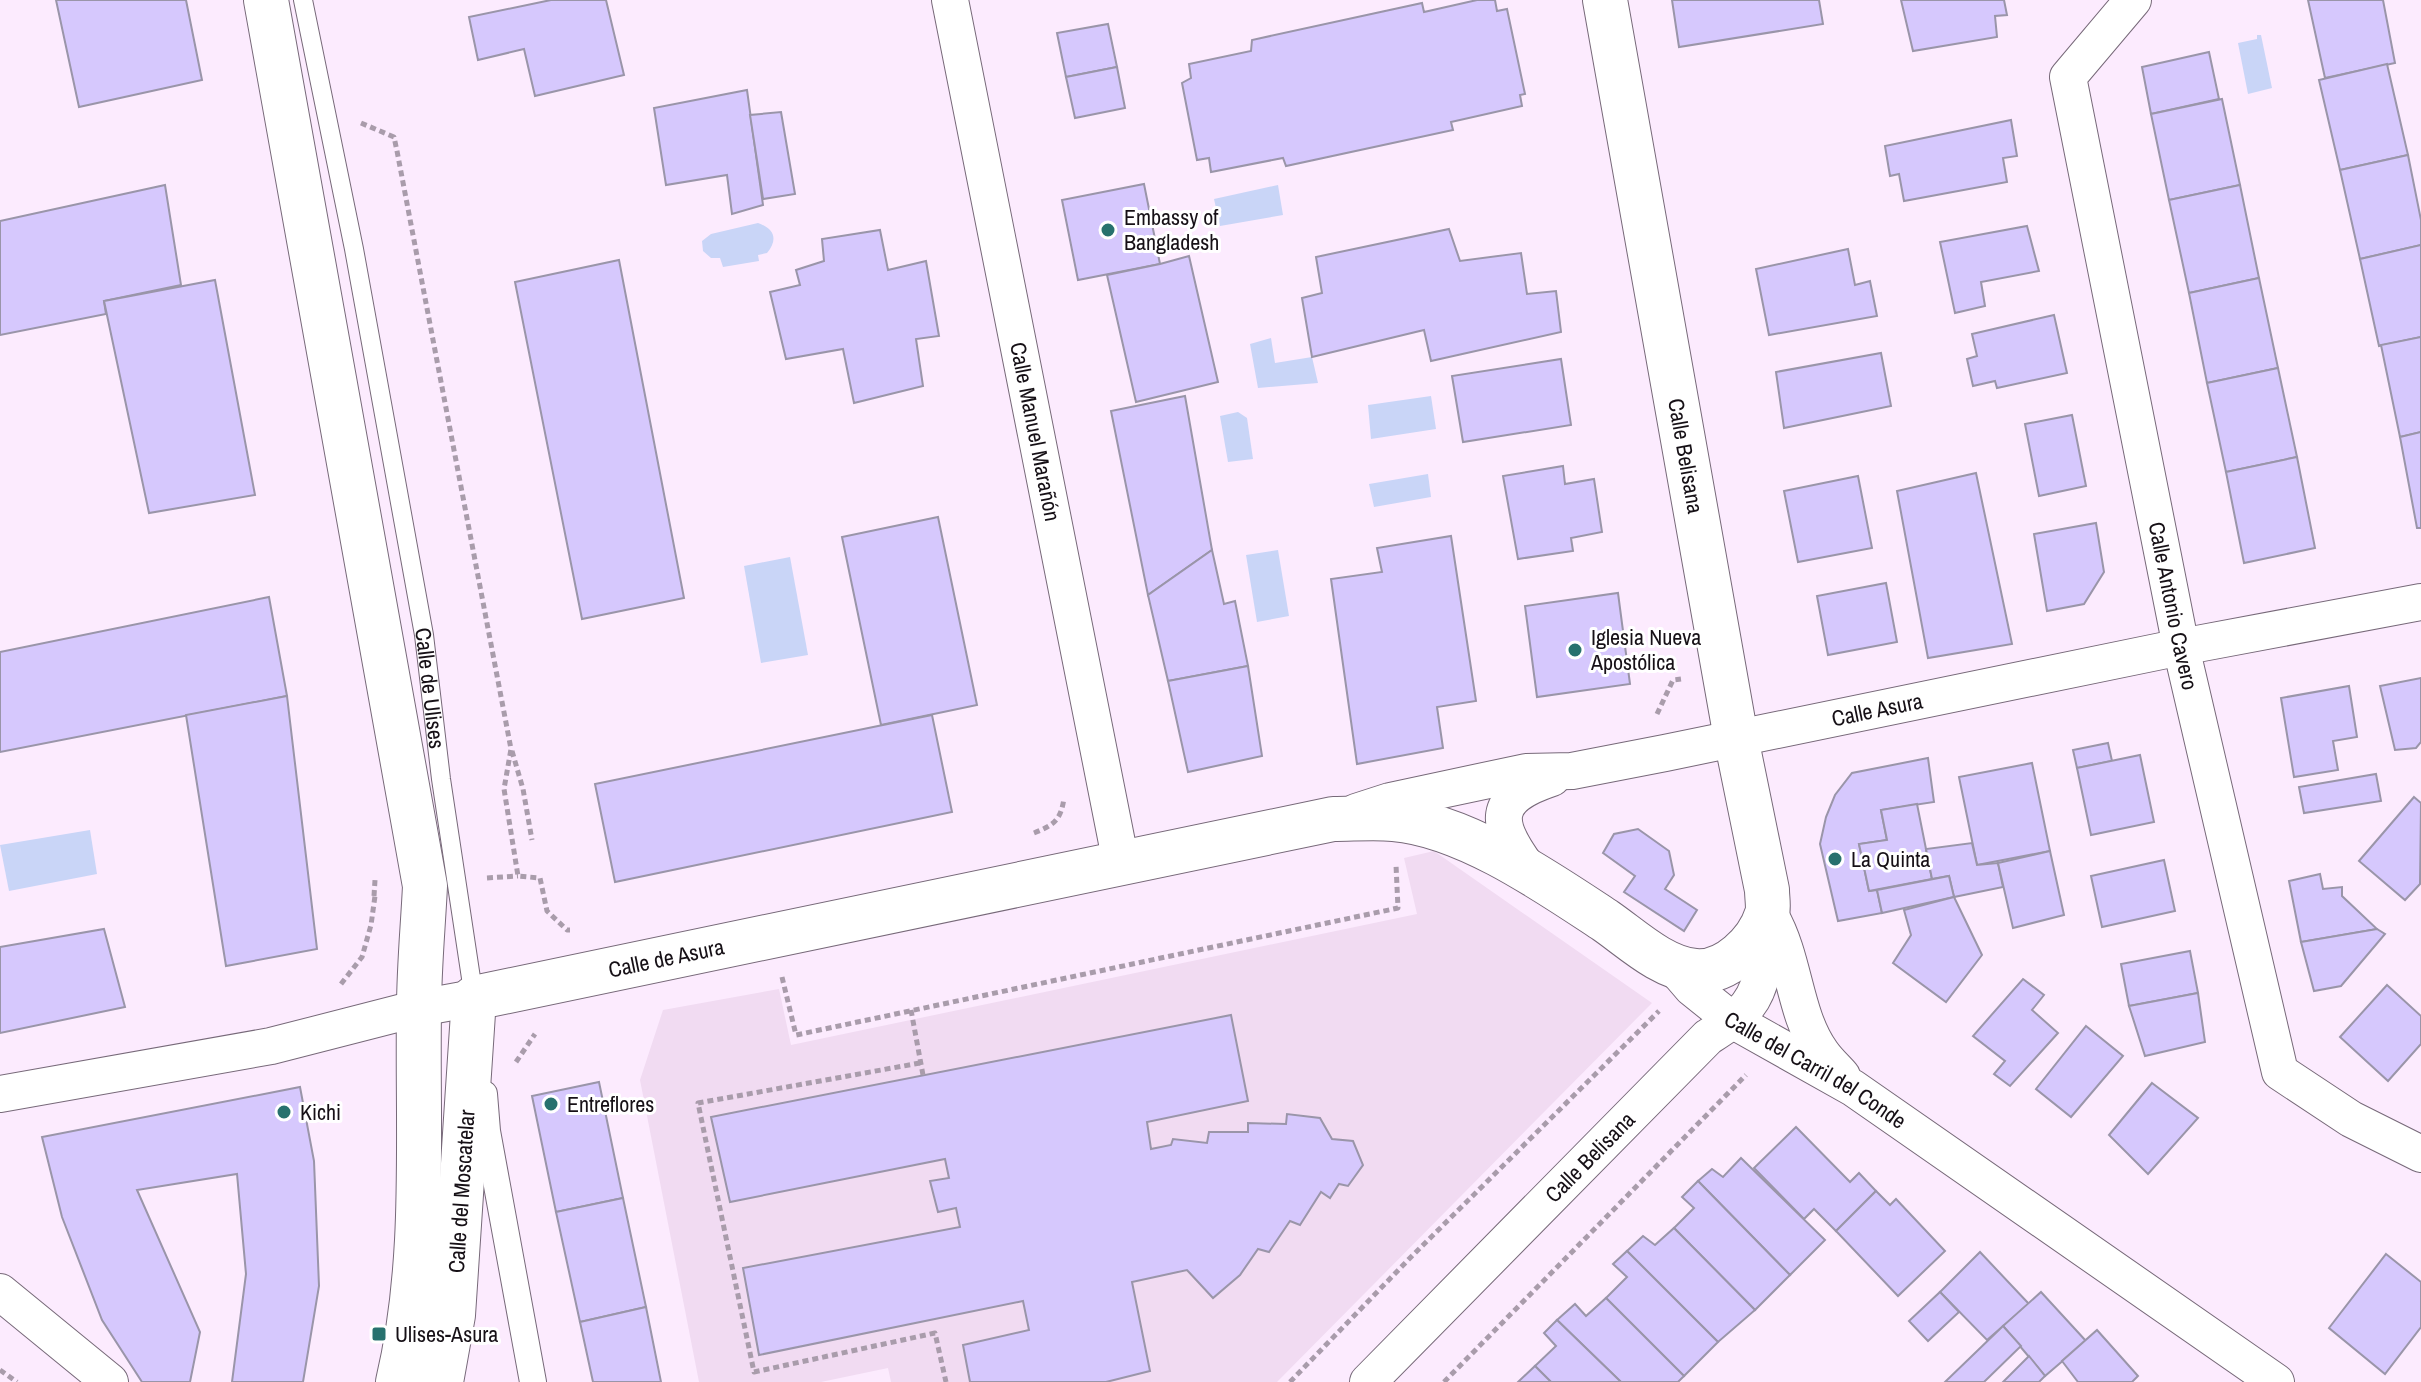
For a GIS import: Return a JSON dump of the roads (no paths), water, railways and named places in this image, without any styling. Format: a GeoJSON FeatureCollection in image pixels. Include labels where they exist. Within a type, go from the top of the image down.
{"type":"FeatureCollection","features":[{"type":"Feature","properties":{"kind":"street","name":"Calle de Ulises"},"geometry":{"type":"LineString","coordinates":[[266,0],[425,886],[419,1008]]}},
{"type":"Feature","properties":{"kind":"street","name":"Calle Manuel Marañón"},"geometry":{"type":"LineString","coordinates":[[950,0],[1121,863]]}},
{"type":"Feature","properties":{"kind":"street","name":"Calle Belisana"},"geometry":{"type":"LineString","coordinates":[[1368,1382],[1708,1037],[1748,1006],[1757,985],[1766,947],[1767,890],[1736,738],[1605,0]]}},
{"type":"Feature","properties":{"kind":"street","name":"Calle Antonio Cavero"},"geometry":{"type":"LineString","coordinates":[[2133,0],[2068,77],[2181,647],[2280,1072],[2351,1119],[2421,1154]]}},
{"type":"Feature","properties":{"kind":"street","name":"Calle Asura"},"geometry":{"type":"LineString","coordinates":[[1333,819],[1390,801],[1526,772],[1572,771],[2181,647],[2421,602]]}},
{"type":"Feature","properties":{"kind":"street"},"geometry":{"type":"LineString","coordinates":[[1529,870],[1506,838],[1503,826],[1505,810],[1513,797],[1528,786],[1572,771]]}},
{"type":"Feature","properties":{"kind":"street","name":"Calle del Carril del Conde"},"geometry":{"type":"LineString","coordinates":[[1333,819],[1393,818],[1416,822],[1446,831],[1529,870],[1669,986],[1692,988],[1732,1020],[1853,1088],[2268,1379]]}},
{"type":"Feature","properties":{"kind":"street","name":"Calle de Asura"},"geometry":{"type":"LineString","coordinates":[[0,1094],[271,1046],[419,1008],[1333,819]]}},
{"type":"Feature","properties":{"kind":"street","name":"Calle Belisana"},"geometry":{"type":"LineString","coordinates":[[1768,912],[1792,969],[1813,1037],[1820,1051],[1853,1088]]}},
{"type":"Feature","properties":{"kind":"street"},"geometry":{"type":"LineString","coordinates":[[1669,986],[1737,956],[1761,928],[1768,912]]}},
{"type":"Feature","properties":{"kind":"street","name":"Calle de Ulises"},"geometry":{"type":"LineString","coordinates":[[474,998],[487,1131],[533,1382]]}},
{"type":"Feature","properties":{"kind":"street","name":"Calle del Moscatelar"},"geometry":{"type":"LineString","coordinates":[[441,1382],[453,1315],[474,998]]}},
{"type":"Feature","properties":{"kind":"street","name":"Calle del Moscatelar"},"geometry":{"type":"LineString","coordinates":[[398,1382],[408,1339],[417,1230],[421,1135],[419,1008]]}},
{"type":"Feature","properties":{"kind":"street"},"geometry":{"type":"LineString","coordinates":[[0,1292],[110,1382]]}},
{"type":"Feature","properties":{"kind":"lane","name":"Calle de Ulises"},"geometry":{"type":"LineString","coordinates":[[303,0],[354,249],[424,635],[441,779],[474,998]]}},
{"type":"Feature","properties":{"kind":"water"},"geometry":{"type":"Polygon","coordinates":[[[2257,35],[2261,35],[2272,88],[2248,94],[2238,43],[2257,39],[2257,35]]]}},
{"type":"Feature","properties":{"kind":"water"},"geometry":{"type":"Polygon","coordinates":[[[1278,185],[1283,215],[1220,226],[1214,199],[1278,185]]]}},
{"type":"Feature","properties":{"kind":"water"},"geometry":{"type":"Polygon","coordinates":[[[758,223],[773,235],[767,253],[758,255],[759,261],[723,267],[720,258],[711,258],[703,251],[702,241],[711,234],[758,223]]]}},
{"type":"Feature","properties":{"kind":"water"},"geometry":{"type":"Polygon","coordinates":[[[1271,338],[1275,363],[1312,357],[1318,383],[1258,388],[1250,344],[1271,338]]]}},
{"type":"Feature","properties":{"kind":"water"},"geometry":{"type":"Polygon","coordinates":[[[1431,396],[1436,429],[1371,439],[1368,405],[1431,396]]]}},
{"type":"Feature","properties":{"kind":"water"},"geometry":{"type":"Polygon","coordinates":[[[1238,412],[1247,418],[1253,459],[1228,462],[1220,416],[1238,412]]]}},
{"type":"Feature","properties":{"kind":"water"},"geometry":{"type":"Polygon","coordinates":[[[1428,474],[1431,497],[1374,507],[1369,484],[1428,474]]]}},
{"type":"Feature","properties":{"kind":"water"},"geometry":{"type":"Polygon","coordinates":[[[1278,550],[1289,616],[1257,622],[1246,555],[1278,550]]]}},
{"type":"Feature","properties":{"kind":"water"},"geometry":{"type":"Polygon","coordinates":[[[790,557],[808,655],[761,663],[744,566],[790,557]]]}},
{"type":"Feature","properties":{"kind":"water"},"geometry":{"type":"Polygon","coordinates":[[[90,830],[97,874],[9,891],[0,845],[90,830]]]}},
{"type":"Feature","properties":{"kind":"place","name":"Embassy of Bangladesh"},"geometry":{"type":"Point","coordinates":[1108,230]}},
{"type":"Feature","properties":{"kind":"place","name":"Iglesia Nueva Apostólica"},"geometry":{"type":"Point","coordinates":[1575,650]}},
{"type":"Feature","properties":{"kind":"place","name":"La Quinta"},"geometry":{"type":"Point","coordinates":[1835,859]}},
{"type":"Feature","properties":{"kind":"place","name":"Entreflores"},"geometry":{"type":"Point","coordinates":[551,1104]}},
{"type":"Feature","properties":{"kind":"place","name":"Kichi"},"geometry":{"type":"Point","coordinates":[284,1112]}},
{"type":"Feature","properties":{"kind":"place","name":"Ulises-Asura"},"geometry":{"type":"Point","coordinates":[379,1334]}}]}
